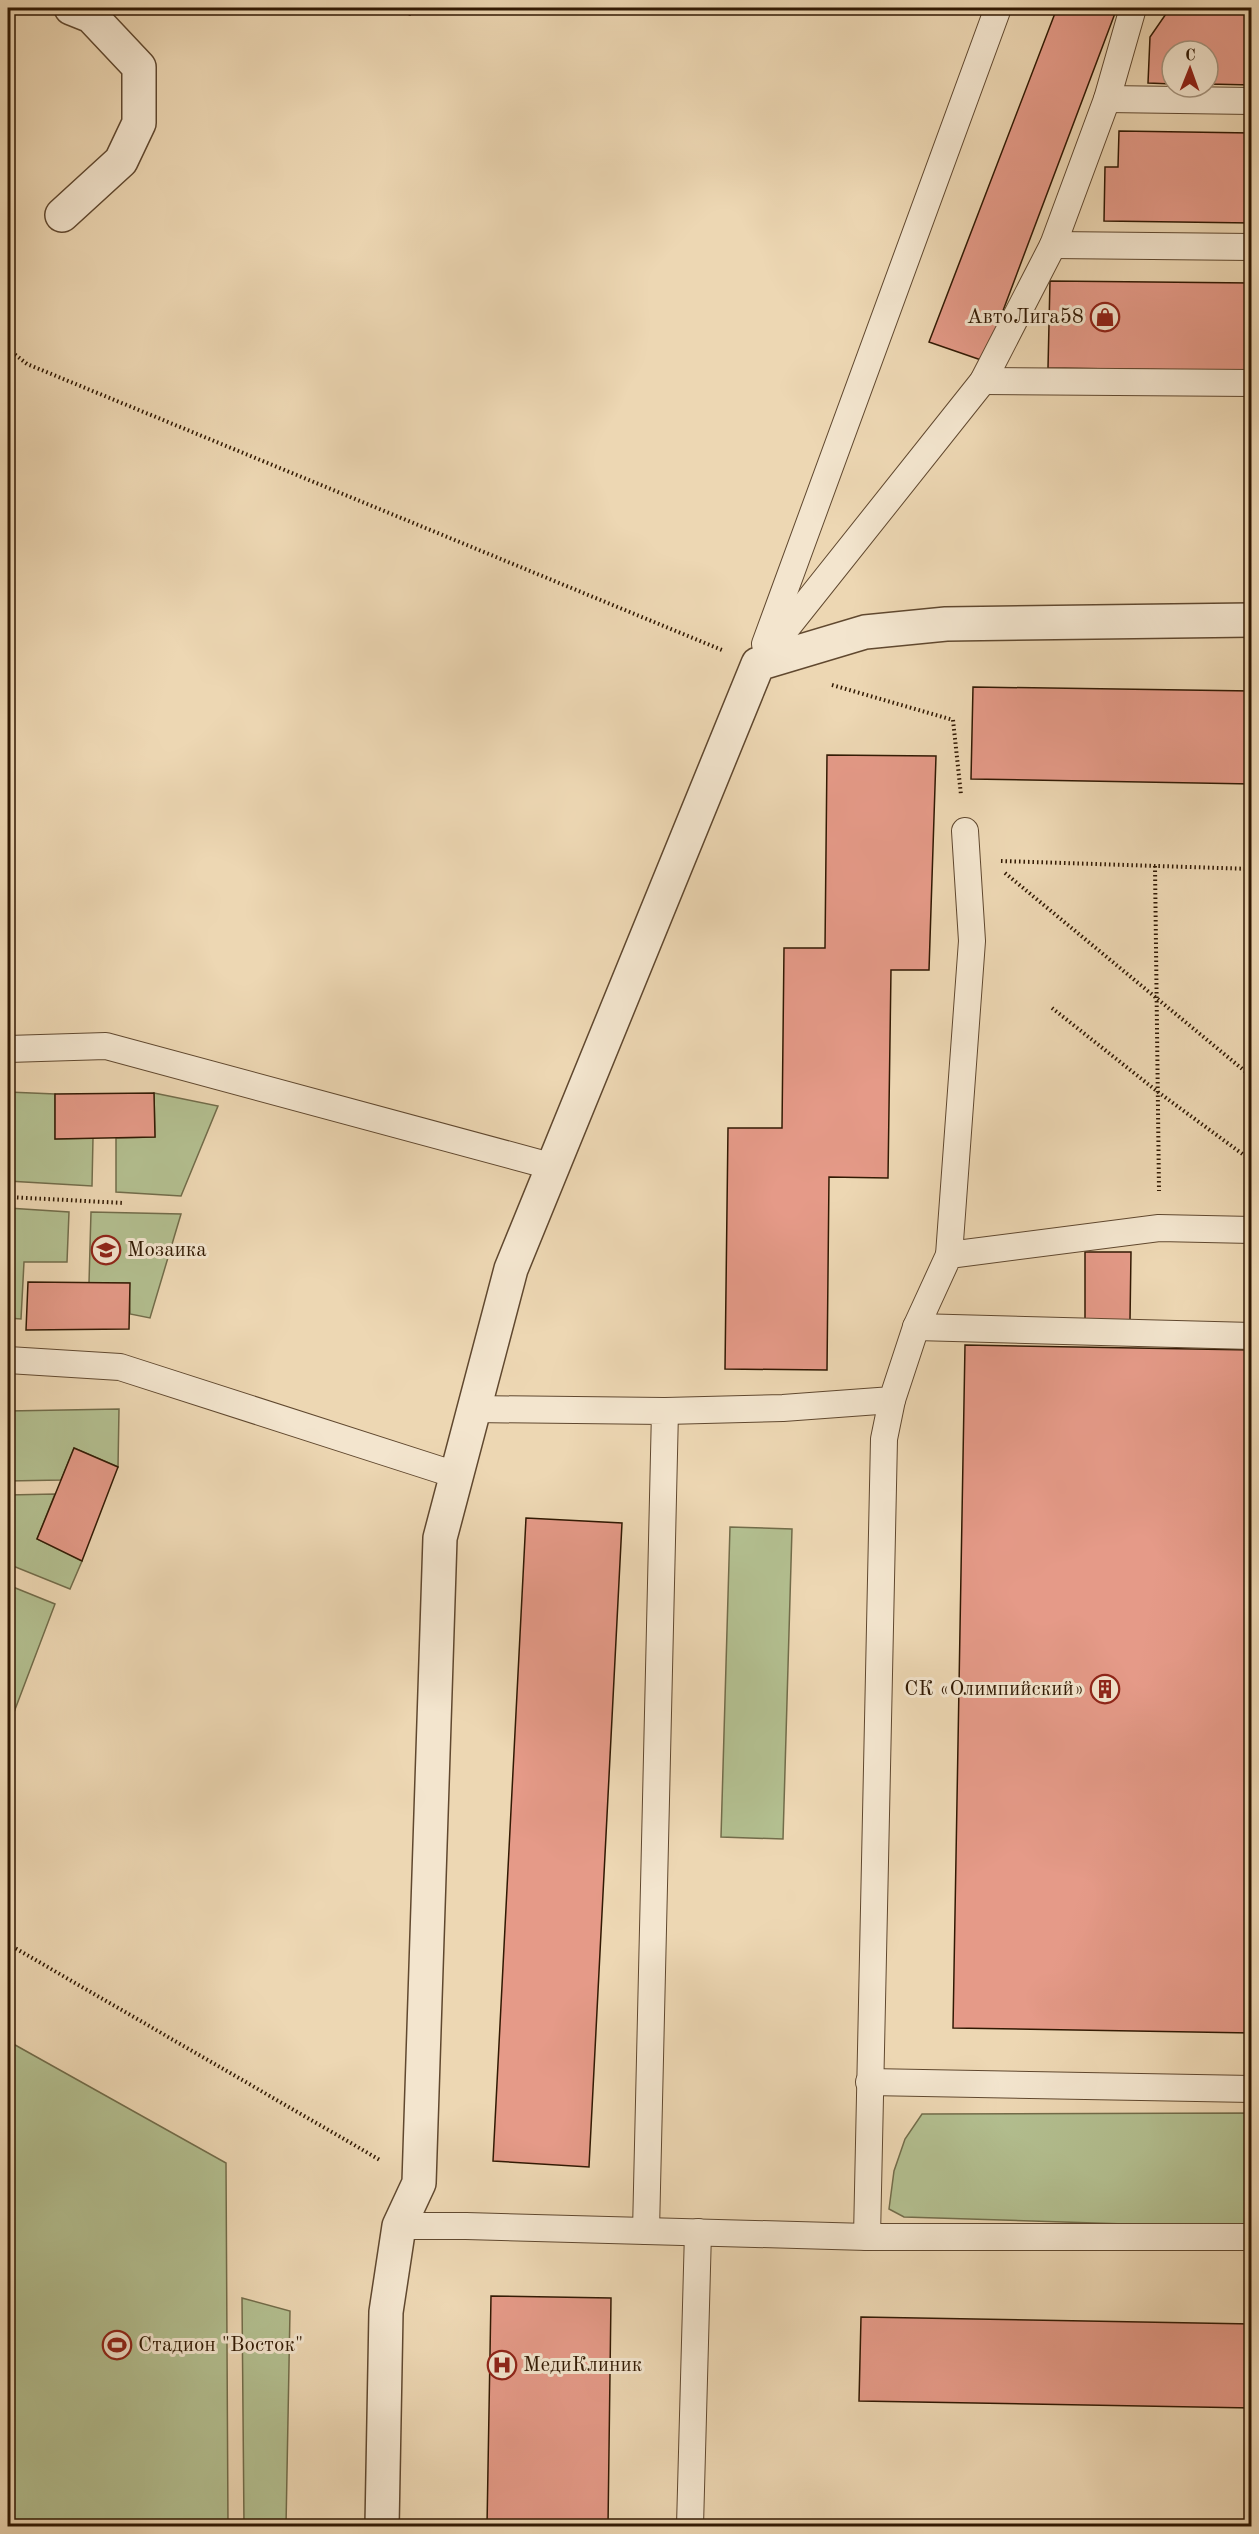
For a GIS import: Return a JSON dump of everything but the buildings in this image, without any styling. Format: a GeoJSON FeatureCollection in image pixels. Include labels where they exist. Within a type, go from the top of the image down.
{"type":"FeatureCollection","features":[{"type":"Feature","properties":{"kind":"street"},"geometry":{"type":"LineString","coordinates":[[62,215],[121,161],[139,123],[139,67],[91,16],[71,8]]}},
{"type":"Feature","properties":{"kind":"street"},"geometry":{"type":"LineString","coordinates":[[382,2526],[386,2312],[399,2226],[419,2183],[440,1538],[512,1269],[758,664],[865,632],[946,624],[1251,620]]}},
{"type":"Feature","properties":{"kind":"lane"},"geometry":{"type":"LineString","coordinates":[[758,664],[998,8]]}},
{"type":"Feature","properties":{"kind":"lane"},"geometry":{"type":"LineString","coordinates":[[758,664],[983,381],[1053,245],[1107,99],[1133,8]]}},
{"type":"Feature","properties":{"kind":"lane"},"geometry":{"type":"LineString","coordinates":[[1107,99],[1251,101]]}},
{"type":"Feature","properties":{"kind":"lane"},"geometry":{"type":"LineString","coordinates":[[1053,245],[1251,247]]}},
{"type":"Feature","properties":{"kind":"lane"},"geometry":{"type":"LineString","coordinates":[[983,381],[1251,383]]}},
{"type":"Feature","properties":{"kind":"lane"},"geometry":{"type":"LineString","coordinates":[[867,2237],[884,1439],[892,1400],[916,1328],[949,1255],[972,941],[965,831]]}},
{"type":"Feature","properties":{"kind":"lane"},"geometry":{"type":"LineString","coordinates":[[8,1049],[106,1046],[554,1167]]}},
{"type":"Feature","properties":{"kind":"lane"},"geometry":{"type":"LineString","coordinates":[[949,1255],[1159,1228],[1251,1230]]}},
{"type":"Feature","properties":{"kind":"lane"},"geometry":{"type":"LineString","coordinates":[[916,1328],[1251,1336]]}},
{"type":"Feature","properties":{"kind":"lane"},"geometry":{"type":"LineString","coordinates":[[8,1360],[120,1367],[456,1475]]}},
{"type":"Feature","properties":{"kind":"lane"},"geometry":{"type":"LineString","coordinates":[[473,1409],[665,1412],[783,1408],[892,1400]]}},
{"type":"Feature","properties":{"kind":"lane"},"geometry":{"type":"LineString","coordinates":[[646,2231],[665,1412]]}},
{"type":"Feature","properties":{"kind":"lane"},"geometry":{"type":"LineString","coordinates":[[870,2082],[1251,2089]]}},
{"type":"Feature","properties":{"kind":"lane"},"geometry":{"type":"LineString","coordinates":[[399,2226],[867,2237],[1251,2237]]}},
{"type":"Feature","properties":{"kind":"lane"},"geometry":{"type":"LineString","coordinates":[[690,2526],[698,2232]]}},
{"type":"Feature","properties":{"kind":"path"},"geometry":{"type":"LineString","coordinates":[[8,348],[27,364],[758,664]]}},
{"type":"Feature","properties":{"kind":"path"},"geometry":{"type":"LineString","coordinates":[[827,684],[953,720],[965,831]]}},
{"type":"Feature","properties":{"kind":"path"},"geometry":{"type":"LineString","coordinates":[[989,861],[1251,869]]}},
{"type":"Feature","properties":{"kind":"path"},"geometry":{"type":"LineString","coordinates":[[1155,866],[1159,1228]]}},
{"type":"Feature","properties":{"kind":"path"},"geometry":{"type":"LineString","coordinates":[[998,868],[1251,1077]]}},
{"type":"Feature","properties":{"kind":"path"},"geometry":{"type":"LineString","coordinates":[[1052,1008],[1158,1092],[1251,1161]]}},
{"type":"Feature","properties":{"kind":"path"},"geometry":{"type":"LineString","coordinates":[[8,1197],[124,1203]]}},
{"type":"Feature","properties":{"kind":"path"},"geometry":{"type":"LineString","coordinates":[[8,1944],[419,2183]]}},
{"type":"Feature","properties":{"kind":"green space"},"geometry":{"type":"Polygon","coordinates":[[[8,1092],[55,1094],[55,1139],[93,1138],[92,1186],[8,1181],[8,1092]]]}},
{"type":"Feature","properties":{"kind":"green space"},"geometry":{"type":"Polygon","coordinates":[[[154,1093],[218,1106],[181,1196],[116,1192],[116,1138],[155,1137],[154,1093]]]}},
{"type":"Feature","properties":{"kind":"green space"},"geometry":{"type":"Polygon","coordinates":[[[8,1208],[69,1212],[67,1262],[24,1262],[21,1319],[8,1318],[8,1208]]]}},
{"type":"Feature","properties":{"kind":"green space"},"geometry":{"type":"Polygon","coordinates":[[[91,1212],[181,1214],[150,1318],[130,1314],[129,1283],[89,1283],[91,1212]]]}},
{"type":"Feature","properties":{"kind":"green space"},"geometry":{"type":"Polygon","coordinates":[[[119,1409],[118,1467],[74,1448],[61,1480],[8,1481],[8,1411],[119,1409]]]}},
{"type":"Feature","properties":{"kind":"green space"},"geometry":{"type":"Polygon","coordinates":[[[55,1494],[37,1539],[82,1561],[70,1589],[8,1564],[8,1495],[55,1494]]]}},
{"type":"Feature","properties":{"kind":"green space"},"geometry":{"type":"Polygon","coordinates":[[[730,1527],[792,1529],[783,1839],[721,1837],[730,1527]]]}},
{"type":"Feature","properties":{"kind":"green space"},"geometry":{"type":"Polygon","coordinates":[[[8,1585],[55,1604],[8,1728],[8,1585]]]}},
{"type":"Feature","properties":{"kind":"green space","name":"Стадион \"Восток\""},"geometry":{"type":"Polygon","coordinates":[[[8,2041],[226,2163],[228,2526],[8,2526],[8,2041]]]}},
{"type":"Feature","properties":{"kind":"green space"},"geometry":{"type":"Polygon","coordinates":[[[1251,2113],[1251,2228],[904,2217],[889,2209],[894,2171],[905,2139],[922,2114],[1251,2113]]]}},
{"type":"Feature","properties":{"kind":"green space"},"geometry":{"type":"Polygon","coordinates":[[[242,2298],[290,2311],[286,2526],[244,2526],[242,2298]]]}},
{"type":"Feature","properties":{"kind":"place","name":"АвтоЛига58"},"geometry":{"type":"Point","coordinates":[1105,317]}},
{"type":"Feature","properties":{"kind":"place","name":"Мозаика"},"geometry":{"type":"Point","coordinates":[106,1250]}},
{"type":"Feature","properties":{"kind":"place","name":"СК «Олимпийский»"},"geometry":{"type":"Point","coordinates":[1105,1689]}},
{"type":"Feature","properties":{"kind":"place","name":"Стадион \"Восток\""},"geometry":{"type":"Point","coordinates":[117,2345]}},
{"type":"Feature","properties":{"kind":"place","name":"МедиКлиник"},"geometry":{"type":"Point","coordinates":[502,2365]}}]}
